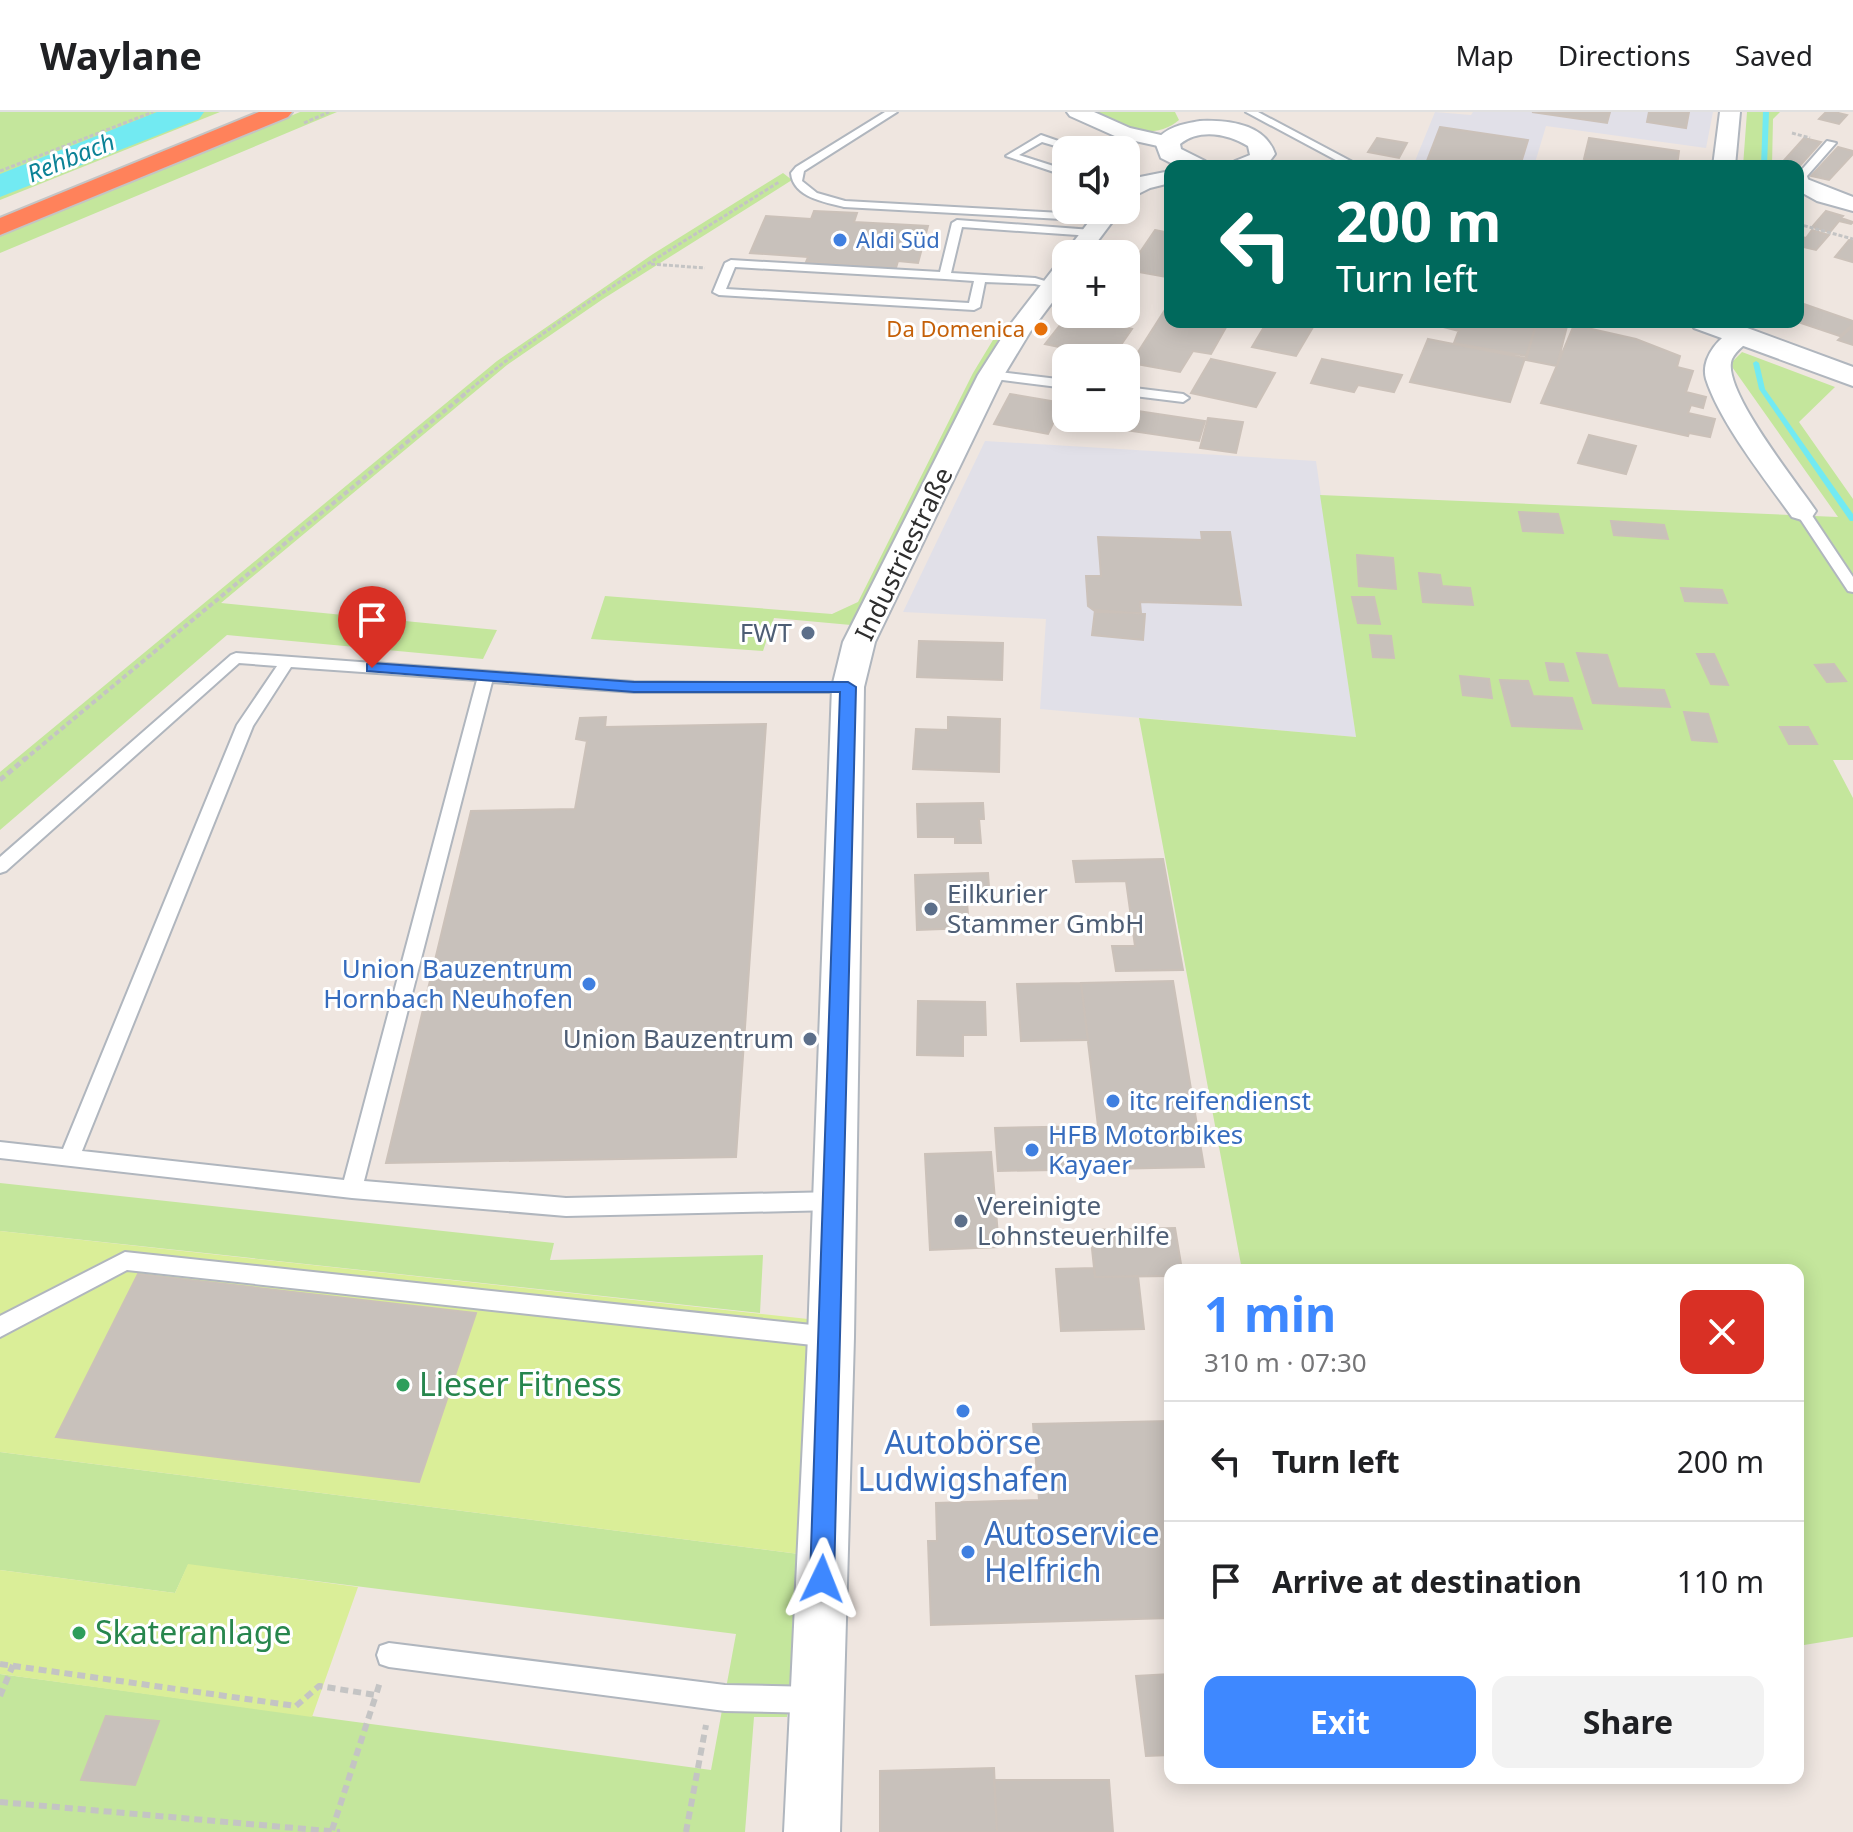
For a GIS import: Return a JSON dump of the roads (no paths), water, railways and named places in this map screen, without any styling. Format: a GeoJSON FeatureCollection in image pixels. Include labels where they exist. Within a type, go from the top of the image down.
{"type":"FeatureCollection","features":[{"type":"Feature","properties":{"kind":"highway"},"geometry":{"type":"LineString","coordinates":[[0,211],[244,112]]}},
{"type":"Feature","properties":{"kind":"highway"},"geometry":{"type":"LineString","coordinates":[[0,227],[280,112]]}},
{"type":"Feature","properties":{"kind":"street"},"geometry":{"type":"LineString","coordinates":[[1077,112],[1178,160]]}},
{"type":"Feature","properties":{"kind":"street"},"geometry":{"type":"LineString","coordinates":[[1725,160],[1730,112]]}},
{"type":"Feature","properties":{"kind":"street"},"geometry":{"type":"LineString","coordinates":[[1183,160],[1196,120],[1252,137],[1259,142],[1259,160]]}},
{"type":"Feature","properties":{"kind":"street"},"geometry":{"type":"LineString","coordinates":[[1140,184],[1164,172]]}},
{"type":"Feature","properties":{"kind":"street"},"geometry":{"type":"LineString","coordinates":[[1807,186],[1825,196],[1853,204]]}},
{"type":"Feature","properties":{"kind":"street"},"geometry":{"type":"LineString","coordinates":[[1087,240],[1099,224]]}},
{"type":"Feature","properties":{"kind":"street","name":"Industriestraße"},"geometry":{"type":"LineString","coordinates":[[812,1832],[831,1337],[848,687],[859,642],[991,375],[1052,286]]}},
{"type":"Feature","properties":{"kind":"street"},"geometry":{"type":"LineString","coordinates":[[1721,328],[1853,377]]}},
{"type":"Feature","properties":{"kind":"street"},"geometry":{"type":"LineString","coordinates":[[1741,335],[1720,356],[1718,377],[1749,437],[1802,511]]}},
{"type":"Feature","properties":{"kind":"lane"},"geometry":{"type":"LineString","coordinates":[[892,112],[800,169],[795,177],[797,182],[813,195],[844,204],[1052,215]]}},
{"type":"Feature","properties":{"kind":"lane"},"geometry":{"type":"LineString","coordinates":[[1251,112],[1343,160]]}},
{"type":"Feature","properties":{"kind":"lane"},"geometry":{"type":"LineString","coordinates":[[1052,141],[1041,138],[1011,156],[1052,169]]}},
{"type":"Feature","properties":{"kind":"lane"},"geometry":{"type":"LineString","coordinates":[[1804,174],[1831,143]]}},
{"type":"Feature","properties":{"kind":"lane"},"geometry":{"type":"LineString","coordinates":[[1804,180],[1807,186]]}},
{"type":"Feature","properties":{"kind":"lane"},"geometry":{"type":"LineString","coordinates":[[945,276],[957,223],[1052,222]]}},
{"type":"Feature","properties":{"kind":"lane"},"geometry":{"type":"LineString","coordinates":[[980,278],[974,307],[719,292],[731,263],[980,278],[1052,276]]}},
{"type":"Feature","properties":{"kind":"lane"},"geometry":{"type":"LineString","coordinates":[[991,375],[1052,382]]}},
{"type":"Feature","properties":{"kind":"lane"},"geometry":{"type":"LineString","coordinates":[[1140,393],[1183,398]]}},
{"type":"Feature","properties":{"kind":"lane"},"geometry":{"type":"LineString","coordinates":[[1802,511],[1853,588]]}},
{"type":"Feature","properties":{"kind":"lane"},"geometry":{"type":"LineString","coordinates":[[0,867],[236,658],[634,687],[848,687]]}},
{"type":"Feature","properties":{"kind":"lane"},"geometry":{"type":"LineString","coordinates":[[69,1158],[245,725],[287,662]]}},
{"type":"Feature","properties":{"kind":"lane"},"geometry":{"type":"LineString","coordinates":[[352,1189],[486,675]]}},
{"type":"Feature","properties":{"kind":"lane"},"geometry":{"type":"LineString","coordinates":[[0,1150],[352,1189],[566,1207],[835,1201]]}},
{"type":"Feature","properties":{"kind":"lane"},"geometry":{"type":"LineString","coordinates":[[0,1327],[125,1261],[831,1337]]}},
{"type":"Feature","properties":{"kind":"lane"},"geometry":{"type":"LineString","coordinates":[[389,1655],[711,1697],[818,1700]]}},
{"type":"Feature","properties":{"kind":"waterway","name":"Rehbach"},"geometry":{"type":"LineString","coordinates":[[0,186],[187,112]]}},
{"type":"Feature","properties":{"kind":"waterway"},"geometry":{"type":"LineString","coordinates":[[1764,160],[1766,112]]}},
{"type":"Feature","properties":{"kind":"waterway"},"geometry":{"type":"LineString","coordinates":[[1756,363],[1762,389],[1853,519]]}},
{"type":"Feature","properties":{"kind":"place","name":"Aldi Süd"},"geometry":{"type":"Point","coordinates":[840,240]}},
{"type":"Feature","properties":{"kind":"place","name":"Da Domenica"},"geometry":{"type":"Point","coordinates":[1041,329]}},
{"type":"Feature","properties":{"kind":"place","name":"FWT"},"geometry":{"type":"Point","coordinates":[808,633]}},
{"type":"Feature","properties":{"kind":"place","name":"Eilkurier Stammer GmbH"},"geometry":{"type":"Point","coordinates":[931,909]}},
{"type":"Feature","properties":{"kind":"place","name":"Union Bauzentrum Hornbach Neuhofen"},"geometry":{"type":"Point","coordinates":[589,984]}},
{"type":"Feature","properties":{"kind":"place","name":"Union Bauzentrum"},"geometry":{"type":"Point","coordinates":[810,1039]}},
{"type":"Feature","properties":{"kind":"place","name":"itc reifendienst"},"geometry":{"type":"Point","coordinates":[1113,1101]}},
{"type":"Feature","properties":{"kind":"place","name":"HFB Motorbikes Kayaer"},"geometry":{"type":"Point","coordinates":[1032,1150]}},
{"type":"Feature","properties":{"kind":"place","name":"Vereinigte Lohnsteuerhilfe"},"geometry":{"type":"Point","coordinates":[961,1221]}},
{"type":"Feature","properties":{"kind":"place","name":"Lieser Fitness"},"geometry":{"type":"Point","coordinates":[403,1385]}},
{"type":"Feature","properties":{"kind":"place","name":"Autobörse Ludwigshafen"},"geometry":{"type":"Point","coordinates":[963,1411]}},
{"type":"Feature","properties":{"kind":"place","name":"Autoservice Helfrich"},"geometry":{"type":"Point","coordinates":[968,1552]}},
{"type":"Feature","properties":{"kind":"place","name":"Skateranlage"},"geometry":{"type":"Point","coordinates":[79,1633]}}]}
